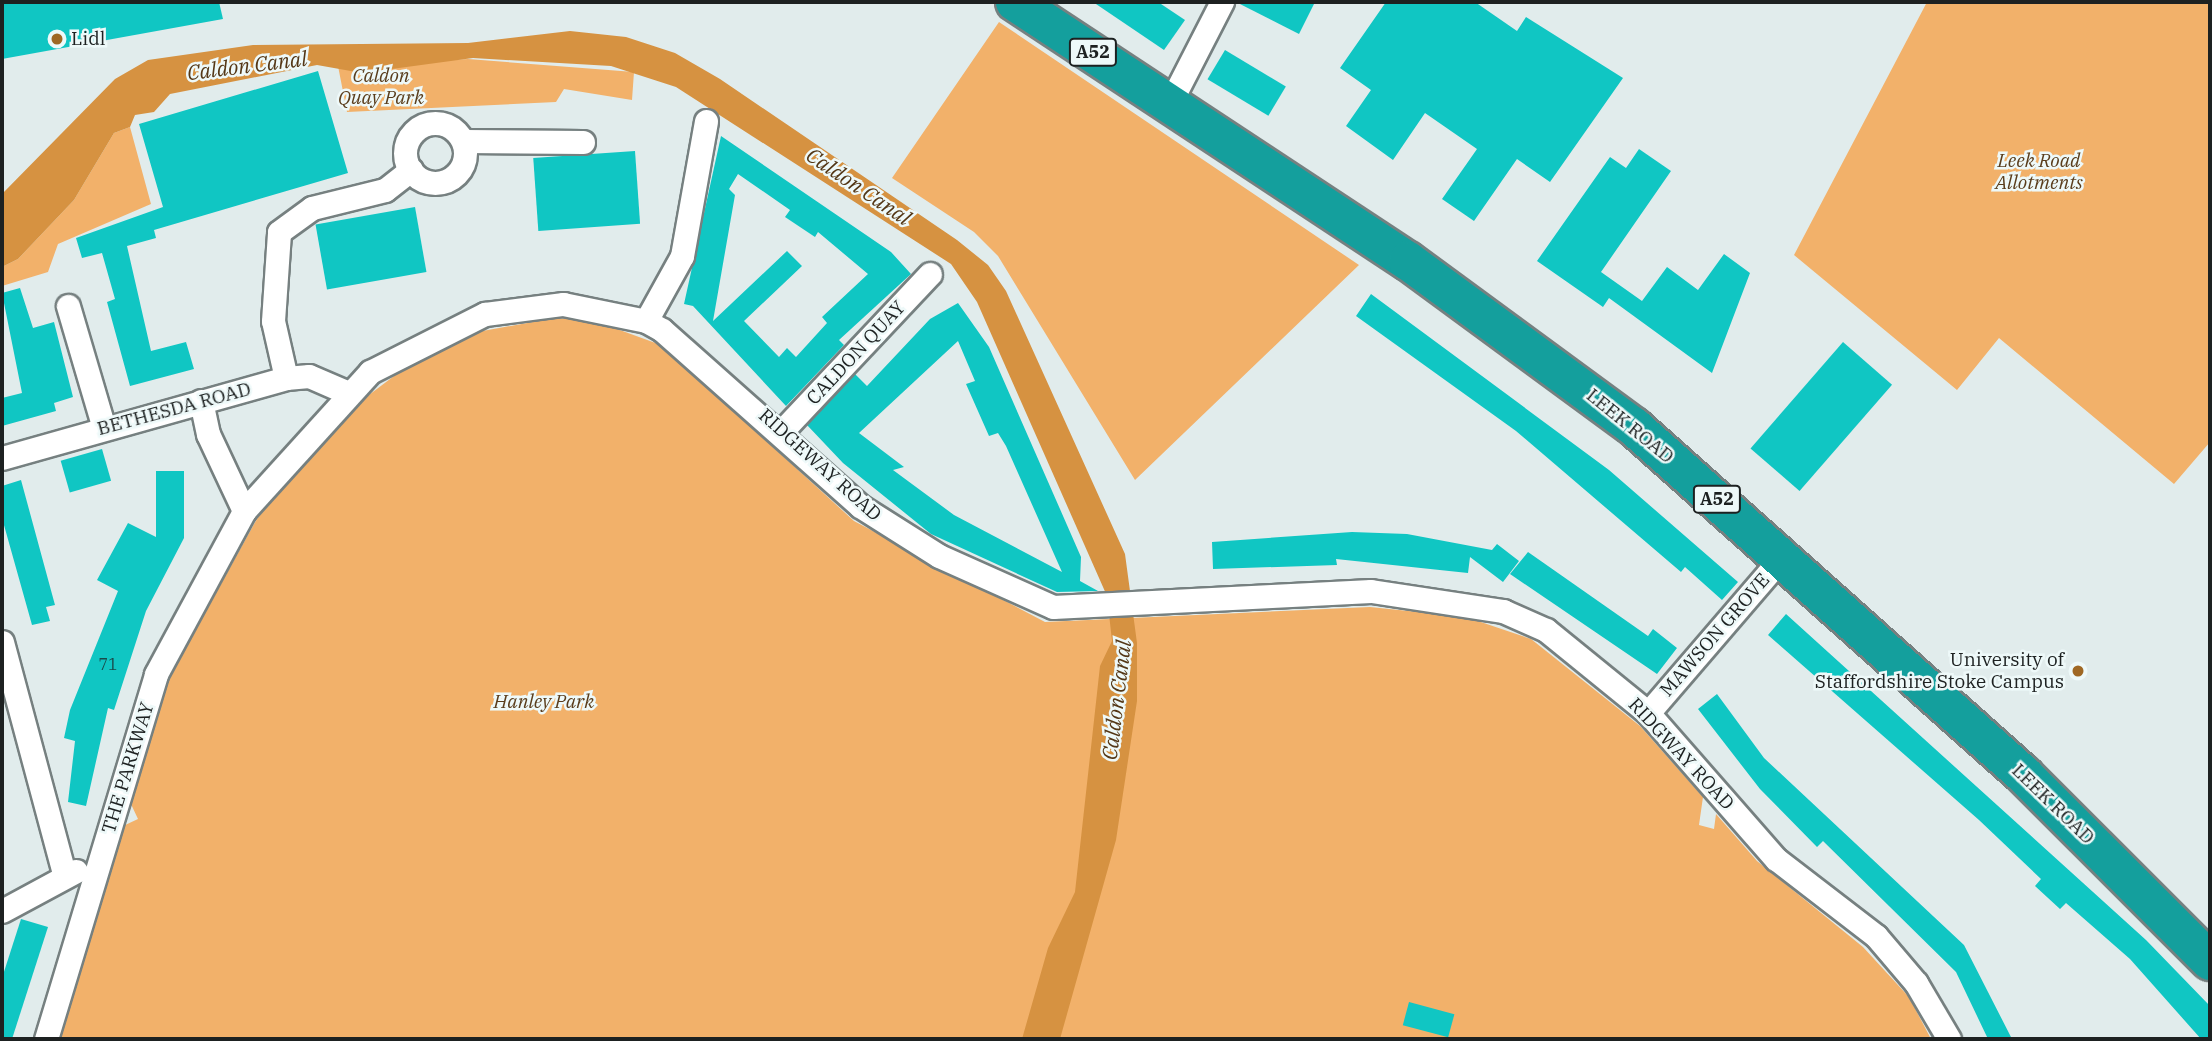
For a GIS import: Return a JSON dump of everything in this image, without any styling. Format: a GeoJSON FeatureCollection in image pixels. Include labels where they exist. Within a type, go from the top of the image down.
{"type":"FeatureCollection","features":[{"type":"Feature","properties":{"kind":"highway","name":"LEEK ROAD"},"geometry":{"type":"LineString","coordinates":[[1015,2],[1170,103],[1521,341],[1634,427],[2024,775],[2210,961]]}},
{"type":"Feature","properties":{"kind":"street"},"geometry":{"type":"LineString","coordinates":[[1170,103],[1222,2]]}},
{"type":"Feature","properties":{"kind":"street"},"geometry":{"type":"LineString","coordinates":[[646,321],[682,256],[706,121]]}},
{"type":"Feature","properties":{"kind":"street"},"geometry":{"type":"LineString","coordinates":[[464,141],[461,168],[447,181],[427,182],[411,170],[405,151],[421,126],[440,123],[464,141],[583,142]]}},
{"type":"Feature","properties":{"kind":"street"},"geometry":{"type":"LineString","coordinates":[[286,378],[273,321],[279,232],[312,208],[385,190],[411,170]]}},
{"type":"Feature","properties":{"kind":"street","name":"CALDON QUAY"},"geometry":{"type":"LineString","coordinates":[[781,432],[930,274]]}},
{"type":"Feature","properties":{"kind":"street"},"geometry":{"type":"LineString","coordinates":[[68,306],[104,428]]}},
{"type":"Feature","properties":{"kind":"street","name":"RIDGEWAY ROAD"},"geometry":{"type":"LineString","coordinates":[[590,306],[646,321],[697,354],[860,506],[939,556],[1053,607],[1103,609],[1172,601]]}},
{"type":"Feature","properties":{"kind":"street","name":"THE PARKWAY"},"geometry":{"type":"LineString","coordinates":[[46,1039],[156,674],[244,511],[346,392],[417,344],[485,314],[590,306]]}},
{"type":"Feature","properties":{"kind":"street","name":"BETHESDA ROAD"},"geometry":{"type":"LineString","coordinates":[[2,458],[286,378],[309,376],[346,392]]}},
{"type":"Feature","properties":{"kind":"street"},"geometry":{"type":"LineString","coordinates":[[201,401],[208,434],[244,511]]}},
{"type":"Feature","properties":{"kind":"street","name":"MAWSON GROVE"},"geometry":{"type":"LineString","coordinates":[[1648,713],[1782,557]]}},
{"type":"Feature","properties":{"kind":"street","name":"RIDGWAY ROAD"},"geometry":{"type":"LineString","coordinates":[[1172,601],[1371,591],[1503,611],[1570,644],[1648,713],[1776,859],[1876,936],[1916,983],[1950,1039]]}},
{"type":"Feature","properties":{"kind":"street"},"geometry":{"type":"LineString","coordinates":[[2,642],[64,874]]}},
{"type":"Feature","properties":{"kind":"street"},"geometry":{"type":"LineString","coordinates":[[2,911],[64,874],[97,867]]}},
{"type":"Feature","properties":{"kind":"green space","name":"Leek Road Allotments"},"geometry":{"type":"Polygon","coordinates":[[[1927,2],[2210,2],[2210,442],[2174,484],[1999,338],[1957,390],[1794,255],[1927,2]]]}},
{"type":"Feature","properties":{"kind":"green space"},"geometry":{"type":"Polygon","coordinates":[[[999,22],[1359,265],[1135,480],[998,256],[974,232],[892,178],[999,22]]]}},
{"type":"Feature","properties":{"kind":"green space","name":"Caldon Quay Park"},"geometry":{"type":"Polygon","coordinates":[[[468,59],[634,72],[632,100],[564,89],[556,102],[347,112],[338,66],[468,59]]]}},
{"type":"Feature","properties":{"kind":"green space"},"geometry":{"type":"Polygon","coordinates":[[[130,127],[151,204],[58,244],[48,272],[2,286],[2,267],[18,259],[74,200],[114,133],[130,127]]]}},
{"type":"Feature","properties":{"kind":"green space","name":"Hanley Park"},"geometry":{"type":"Polygon","coordinates":[[[555,318],[595,321],[661,345],[854,521],[1045,622],[1370,607],[1466,617],[1531,639],[1640,726],[1703,797],[1699,825],[1714,829],[1716,814],[1757,861],[1863,947],[1909,997],[1931,1039],[57,1039],[123,826],[138,819],[130,802],[169,678],[258,517],[353,407],[402,370],[477,332],[555,318]]]}},
{"type":"Feature","properties":{"kind":"water","name":"Caldon Canal"},"geometry":{"type":"Polygon","coordinates":[[[570,31],[626,37],[675,53],[720,79],[957,240],[988,265],[1006,291],[1125,554],[1137,643],[1137,701],[1116,840],[1060,1039],[1022,1039],[1048,948],[1075,892],[1100,666],[1112,641],[1107,596],[977,302],[951,264],[676,87],[611,66],[473,58],[362,73],[317,65],[170,94],[154,112],[135,115],[130,127],[114,133],[74,200],[18,259],[2,267],[2,194],[115,79],[148,60],[253,45],[468,43],[570,31]]]}},
{"type":"Feature","properties":{"kind":"building","name":"Lidl"},"geometry":{"type":"Polygon","coordinates":[[[2,2],[219,2],[223,19],[2,59],[2,2]]]}},
{"type":"Feature","properties":{"kind":"building"},"geometry":{"type":"Polygon","coordinates":[[[1093,2],[1158,2],[1185,20],[1164,50],[1093,2]]]}},
{"type":"Feature","properties":{"kind":"building"},"geometry":{"type":"Polygon","coordinates":[[[1236,2],[1315,2],[1299,34],[1236,2]]]}},
{"type":"Feature","properties":{"kind":"building"},"geometry":{"type":"Polygon","coordinates":[[[1386,2],[1475,2],[1517,31],[1526,17],[1623,78],[1550,182],[1517,159],[1474,221],[1442,199],[1477,149],[1425,113],[1393,160],[1346,126],[1371,90],[1340,68],[1386,2]]]}},
{"type":"Feature","properties":{"kind":"building"},"geometry":{"type":"Polygon","coordinates":[[[1225,50],[1286,87],[1268,116],[1207,79],[1225,50]]]}},
{"type":"Feature","properties":{"kind":"building"},"geometry":{"type":"Polygon","coordinates":[[[318,71],[348,173],[154,230],[156,238],[127,246],[151,351],[186,342],[194,369],[130,386],[107,302],[115,299],[102,253],[82,258],[76,238],[163,207],[139,124],[318,71]]]}},
{"type":"Feature","properties":{"kind":"building"},"geometry":{"type":"Polygon","coordinates":[[[721,136],[891,252],[911,274],[839,340],[844,345],[786,406],[693,306],[684,304],[721,136]],[[738,174],[729,189],[735,195],[713,321],[787,251],[802,266],[744,321],[779,357],[787,348],[796,357],[827,323],[822,317],[868,274],[818,232],[815,237],[785,217],[790,210],[738,174]]]}},
{"type":"Feature","properties":{"kind":"building"},"geometry":{"type":"Polygon","coordinates":[[[1639,149],[1671,171],[1601,272],[1642,301],[1667,267],[1698,290],[1724,254],[1750,273],[1712,373],[1609,298],[1603,307],[1537,261],[1610,157],[1626,168],[1639,149]]]}},
{"type":"Feature","properties":{"kind":"building"},"geometry":{"type":"Polygon","coordinates":[[[635,151],[640,224],[538,231],[533,158],[635,151]]]}},
{"type":"Feature","properties":{"kind":"building"},"geometry":{"type":"Polygon","coordinates":[[[415,207],[426,272],[327,290],[316,225],[415,207]]]}},
{"type":"Feature","properties":{"kind":"building"},"geometry":{"type":"Polygon","coordinates":[[[20,288],[33,328],[54,322],[73,397],[54,403],[56,411],[2,426],[2,398],[22,393],[2,293],[20,288]]]}},
{"type":"Feature","properties":{"kind":"building"},"geometry":{"type":"Polygon","coordinates":[[[1371,294],[1609,470],[1738,582],[1722,600],[1685,567],[1681,572],[1516,431],[1356,316],[1371,294]]]}},
{"type":"Feature","properties":{"kind":"building"},"geometry":{"type":"Polygon","coordinates":[[[958,303],[989,347],[1081,557],[1080,581],[1098,591],[1057,592],[931,534],[843,463],[807,425],[855,374],[867,386],[930,319],[958,303]],[[958,341],[859,433],[904,467],[893,470],[954,515],[1062,572],[1006,446],[998,433],[989,436],[966,384],[975,381],[958,341]]]}},
{"type":"Feature","properties":{"kind":"building"},"geometry":{"type":"Polygon","coordinates":[[[1843,342],[1892,385],[1800,491],[1750,448],[1843,342]]]}},
{"type":"Feature","properties":{"kind":"building"},"geometry":{"type":"Polygon","coordinates":[[[102,449],[111,481],[70,493],[61,461],[102,449]]]}},
{"type":"Feature","properties":{"kind":"building"},"geometry":{"type":"Polygon","coordinates":[[[156,471],[184,471],[184,538],[146,611],[114,710],[108,708],[86,806],[68,802],[75,741],[64,738],[70,710],[118,591],[97,580],[128,523],[156,537],[156,471]]]}},
{"type":"Feature","properties":{"kind":"building"},"geometry":{"type":"Polygon","coordinates":[[[21,480],[55,605],[46,607],[50,621],[32,625],[2,518],[2,486],[21,480]]]}},
{"type":"Feature","properties":{"kind":"building"},"geometry":{"type":"Polygon","coordinates":[[[1352,532],[1407,534],[1492,550],[1497,544],[1519,561],[1503,582],[1470,557],[1468,573],[1336,559],[1337,565],[1213,569],[1212,542],[1352,532]]]}},
{"type":"Feature","properties":{"kind":"building"},"geometry":{"type":"Polygon","coordinates":[[[1528,552],[1648,636],[1653,629],[1677,648],[1657,674],[1510,574],[1528,552]]]}},
{"type":"Feature","properties":{"kind":"building"},"geometry":{"type":"Polygon","coordinates":[[[1786,614],[2146,940],[2210,1006],[2210,1039],[2201,1039],[2130,959],[2066,903],[2060,909],[2035,886],[2041,879],[1979,820],[1768,635],[1786,614]]]}},
{"type":"Feature","properties":{"kind":"building"},"geometry":{"type":"Polygon","coordinates":[[[1717,694],[1764,758],[1964,945],[2012,1039],[1988,1039],[1956,972],[1823,841],[1817,847],[1760,789],[1698,709],[1717,694]]]}},
{"type":"Feature","properties":{"kind":"building"},"geometry":{"type":"Polygon","coordinates":[[[21,919],[48,927],[12,1039],[2,1039],[2,978],[21,919]]]}},
{"type":"Feature","properties":{"kind":"building"},"geometry":{"type":"Polygon","coordinates":[[[1409,1002],[1454,1014],[1448,1037],[1403,1025],[1409,1002]]]}},
{"type":"Feature","properties":{"kind":"place","name":"Lidl"},"geometry":{"type":"Point","coordinates":[57,39]}},
{"type":"Feature","properties":{"kind":"place","name":"University of Staffordshire Stoke Campus"},"geometry":{"type":"Point","coordinates":[2078,671]}}]}
